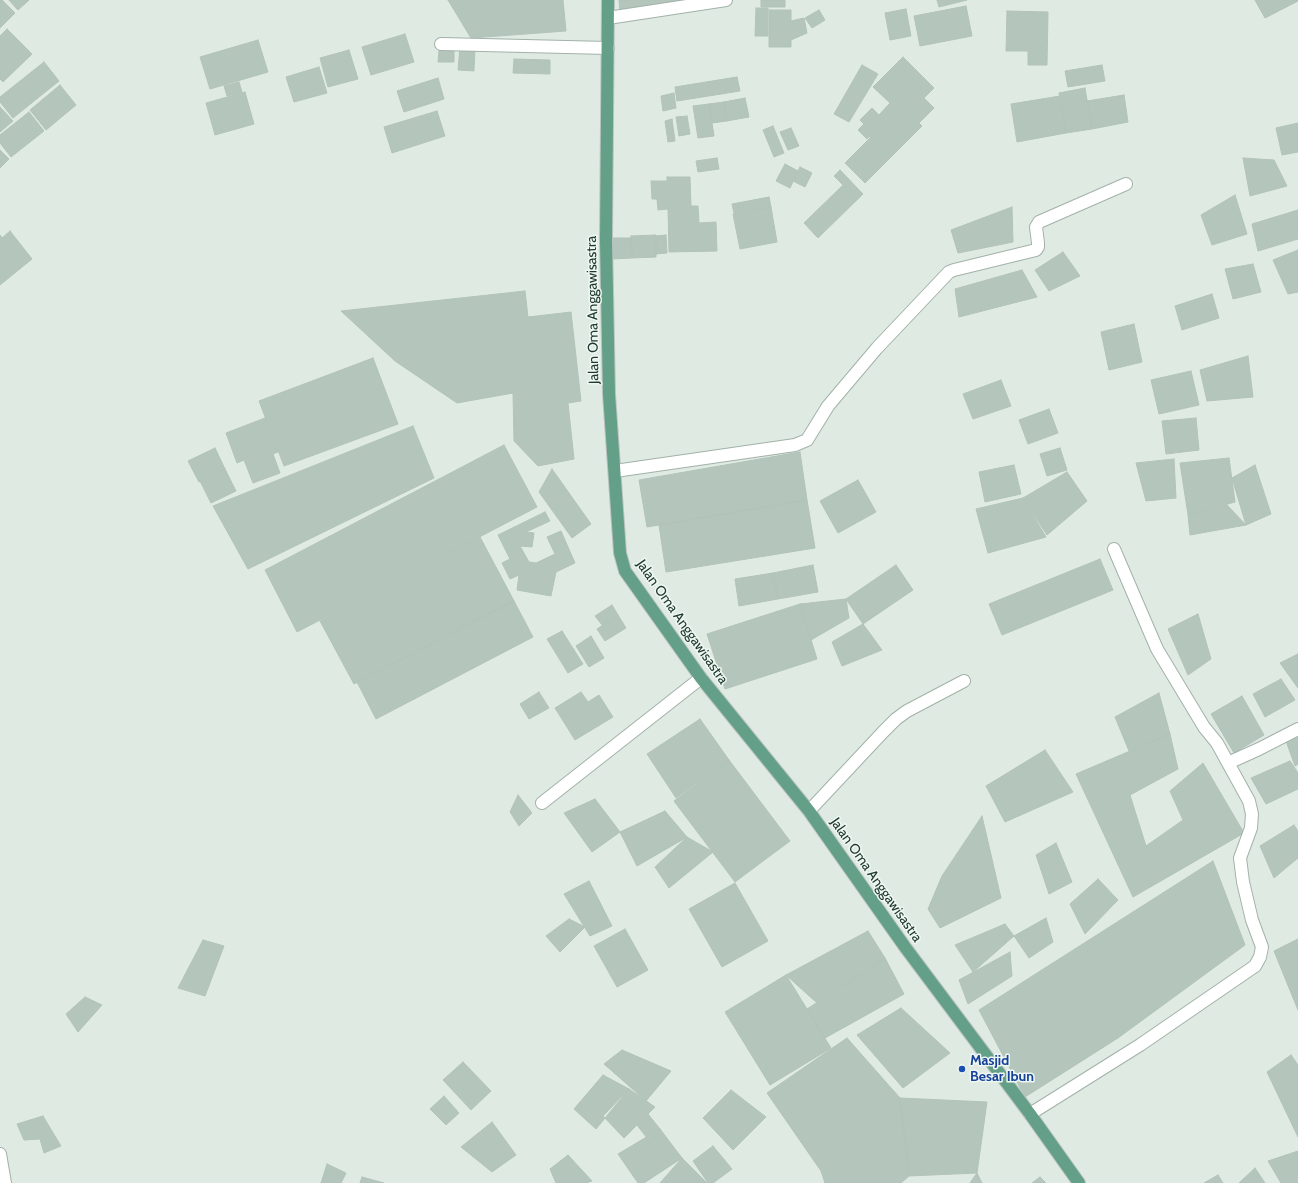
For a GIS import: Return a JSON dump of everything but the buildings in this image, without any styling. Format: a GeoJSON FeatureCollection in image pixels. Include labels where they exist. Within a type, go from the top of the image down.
{"type":"FeatureCollection","features":[{"type":"Feature","properties":{"kind":"main road","name":"Jalan Oma Anggawisastra"},"geometry":{"type":"LineString","coordinates":[[608,0],[606,240],[610,394],[620,553],[625,571],[701,678],[809,810],[905,947],[1030,1114],[1079,1183]]}},
{"type":"Feature","properties":{"kind":"street"},"geometry":{"type":"LineString","coordinates":[[608,18],[726,0]]}},
{"type":"Feature","properties":{"kind":"street"},"geometry":{"type":"LineString","coordinates":[[441,44],[608,48]]}},
{"type":"Feature","properties":{"kind":"street"},"geometry":{"type":"LineString","coordinates":[[615,471],[795,445],[807,440],[828,406],[872,354],[949,272],[1036,250],[1038,247],[1036,227],[1038,222],[1126,184]]}},
{"type":"Feature","properties":{"kind":"street"},"geometry":{"type":"LineString","coordinates":[[1030,1114],[1140,1045],[1219,992],[1255,966],[1260,957],[1262,947],[1252,920],[1246,897],[1240,858],[1251,828],[1252,814],[1249,801],[1217,743],[1204,727],[1157,650],[1114,549]]}},
{"type":"Feature","properties":{"kind":"street"},"geometry":{"type":"LineString","coordinates":[[542,803],[701,678]]}},
{"type":"Feature","properties":{"kind":"street"},"geometry":{"type":"LineString","coordinates":[[809,810],[896,719],[964,681]]}},
{"type":"Feature","properties":{"kind":"street"},"geometry":{"type":"LineString","coordinates":[[1228,763],[1298,729]]}},
{"type":"Feature","properties":{"kind":"street"},"geometry":{"type":"LineString","coordinates":[[0,1154],[5,1183]]}},
{"type":"Feature","properties":{"kind":"place","name":"Masjid Besar Ibun"},"geometry":{"type":"Point","coordinates":[962,1069]}}]}
